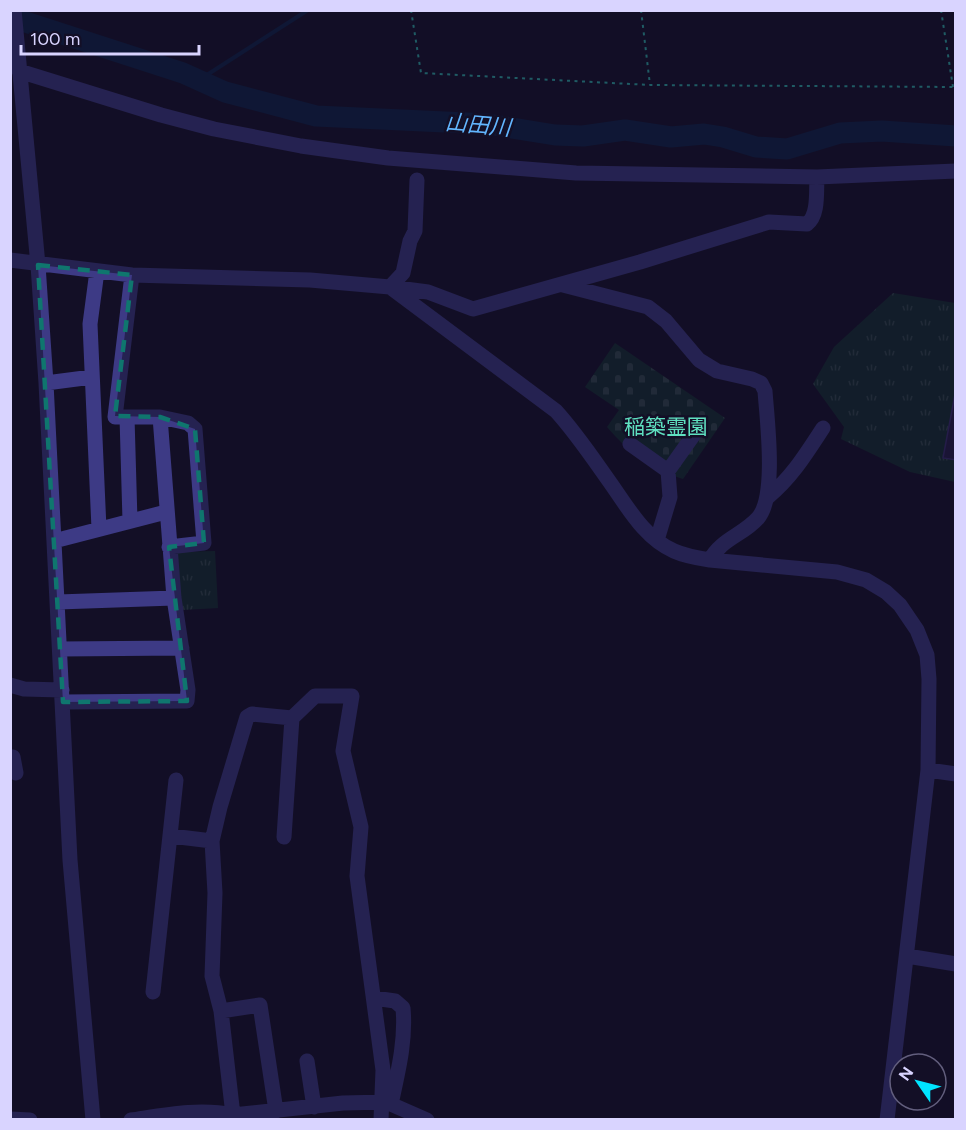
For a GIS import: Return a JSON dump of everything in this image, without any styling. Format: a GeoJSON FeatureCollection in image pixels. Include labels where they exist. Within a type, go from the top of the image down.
{"type":"FeatureCollection","features":[{"type":"Feature","properties":{"kind":"street"},"geometry":{"type":"LineString","coordinates":[[14,10],[38,265],[58,602],[70,860],[93,1119]]}},
{"type":"Feature","properties":{"kind":"street"},"geometry":{"type":"LineString","coordinates":[[19,71],[214,129],[322,149],[388,158],[576,173],[817,177],[956,171]]}},
{"type":"Feature","properties":{"kind":"street"},"geometry":{"type":"LineString","coordinates":[[10,260],[132,275],[310,280],[390,287],[428,292],[473,309],[562,285],[769,222],[807,224],[812,220],[814,213],[817,177]]}},
{"type":"Feature","properties":{"kind":"street"},"geometry":{"type":"LineString","coordinates":[[390,287],[402,273],[410,241],[415,231],[417,180]]}},
{"type":"Feature","properties":{"kind":"street"},"geometry":{"type":"LineString","coordinates":[[97,271],[90,324],[99,529]]}},
{"type":"Feature","properties":{"kind":"street"},"geometry":{"type":"LineString","coordinates":[[130,521],[121,417],[132,275]]}},
{"type":"Feature","properties":{"kind":"street"},"geometry":{"type":"LineString","coordinates":[[562,285],[648,307],[666,321],[699,360],[717,371],[761,383],[766,401],[768,497],[758,518],[726,540],[714,551],[710,560]]}},
{"type":"Feature","properties":{"kind":"street"},"geometry":{"type":"LineString","coordinates":[[390,287],[556,411],[574,431],[637,521],[672,551],[689,557],[710,560],[837,572],[866,580],[900,604],[917,630],[927,655],[929,679],[928,770],[887,1119]]}},
{"type":"Feature","properties":{"kind":"street"},"geometry":{"type":"LineString","coordinates":[[46,383],[92,377]]}},
{"type":"Feature","properties":{"kind":"street"},"geometry":{"type":"LineString","coordinates":[[94,418],[160,417],[188,423],[195,429],[204,543],[170,547]]}},
{"type":"Feature","properties":{"kind":"street"},"geometry":{"type":"LineString","coordinates":[[10,685],[62,696],[187,700],[174,598],[160,417]]}},
{"type":"Feature","properties":{"kind":"street"},"geometry":{"type":"LineString","coordinates":[[768,497],[785,483],[823,428]]}},
{"type":"Feature","properties":{"kind":"street"},"geometry":{"type":"LineString","coordinates":[[657,540],[670,497],[668,471],[695,433]]}},
{"type":"Feature","properties":{"kind":"street"},"geometry":{"type":"LineString","coordinates":[[630,444],[668,471]]}},
{"type":"Feature","properties":{"kind":"street"},"geometry":{"type":"LineString","coordinates":[[54,541],[166,512]]}},
{"type":"Feature","properties":{"kind":"street"},"geometry":{"type":"LineString","coordinates":[[58,602],[174,598]]}},
{"type":"Feature","properties":{"kind":"street"},"geometry":{"type":"LineString","coordinates":[[60,649],[182,648]]}},
{"type":"Feature","properties":{"kind":"street"},"geometry":{"type":"LineString","coordinates":[[284,837],[292,718],[315,696],[352,696],[343,751],[361,827],[357,876],[383,1070],[381,1119]]}},
{"type":"Feature","properties":{"kind":"street"},"geometry":{"type":"LineString","coordinates":[[225,1115],[220,1011],[212,976],[215,892],[212,841],[247,717],[252,714],[292,718]]}},
{"type":"Feature","properties":{"kind":"street"},"geometry":{"type":"LineString","coordinates":[[10,758],[13,757],[16,772]]}},
{"type":"Feature","properties":{"kind":"street"},"geometry":{"type":"LineString","coordinates":[[928,770],[956,774]]}},
{"type":"Feature","properties":{"kind":"street"},"geometry":{"type":"LineString","coordinates":[[153,992],[176,780]]}},
{"type":"Feature","properties":{"kind":"street"},"geometry":{"type":"LineString","coordinates":[[171,836],[212,841]]}},
{"type":"Feature","properties":{"kind":"street"},"geometry":{"type":"LineString","coordinates":[[907,956],[956,964]]}},
{"type":"Feature","properties":{"kind":"street"},"geometry":{"type":"LineString","coordinates":[[374,998],[396,1001],[404,1008],[404,1038],[383,1103]]}},
{"type":"Feature","properties":{"kind":"street"},"geometry":{"type":"LineString","coordinates":[[220,1011],[260,1005],[283,1114]]}},
{"type":"Feature","properties":{"kind":"street"},"geometry":{"type":"LineString","coordinates":[[307,1061],[314,1107]]}},
{"type":"Feature","properties":{"kind":"street"},"geometry":{"type":"LineString","coordinates":[[131,1119],[283,1114],[314,1107],[383,1103],[422,1118]]}},
{"type":"Feature","properties":{"kind":"street"},"geometry":{"type":"LineString","coordinates":[[10,1119],[30,1119]]}},
{"type":"Feature","properties":{"kind":"path"},"geometry":{"type":"LineString","coordinates":[[411,10],[421,74],[650,85],[954,87],[941,10]]}},
{"type":"Feature","properties":{"kind":"path"},"geometry":{"type":"LineString","coordinates":[[641,10],[650,85]]}},
{"type":"Feature","properties":{"kind":"highlighted area"},"geometry":{"type":"Polygon","coordinates":[[[38,265],[132,275],[115,416],[160,417],[195,429],[204,543],[169,547],[187,701],[63,702],[38,265]]]}},
{"type":"Feature","properties":{"kind":"green space"},"geometry":{"type":"Polygon","coordinates":[[[893,293],[955,303],[955,482],[910,472],[841,439],[844,427],[813,384],[834,347],[893,293]]]}},
{"type":"Feature","properties":{"kind":"green space","name":"稲築霊園"},"geometry":{"type":"Polygon","coordinates":[[[615,343],[725,418],[683,479],[661,471],[624,444],[607,427],[619,410],[585,387],[615,343]]]}},
{"type":"Feature","properties":{"kind":"green space"},"geometry":{"type":"Polygon","coordinates":[[[215,551],[218,608],[182,610],[177,552],[215,551]]]}},
{"type":"Feature","properties":{"kind":"building"},"geometry":{"type":"Polygon","coordinates":[[[956,389],[956,460],[943,458],[956,389]]]}},
{"type":"Feature","properties":{"kind":"waterway"},"geometry":{"type":"LineString","coordinates":[[199,80],[308,10]]}},
{"type":"Feature","properties":{"kind":"waterway","name":"山田川"},"geometry":{"type":"LineString","coordinates":[[10,17],[183,73],[225,92],[316,116],[488,124],[555,135],[583,136],[625,130],[671,137],[704,134],[756,147],[787,149],[840,133],[882,131],[956,136]]}}]}
